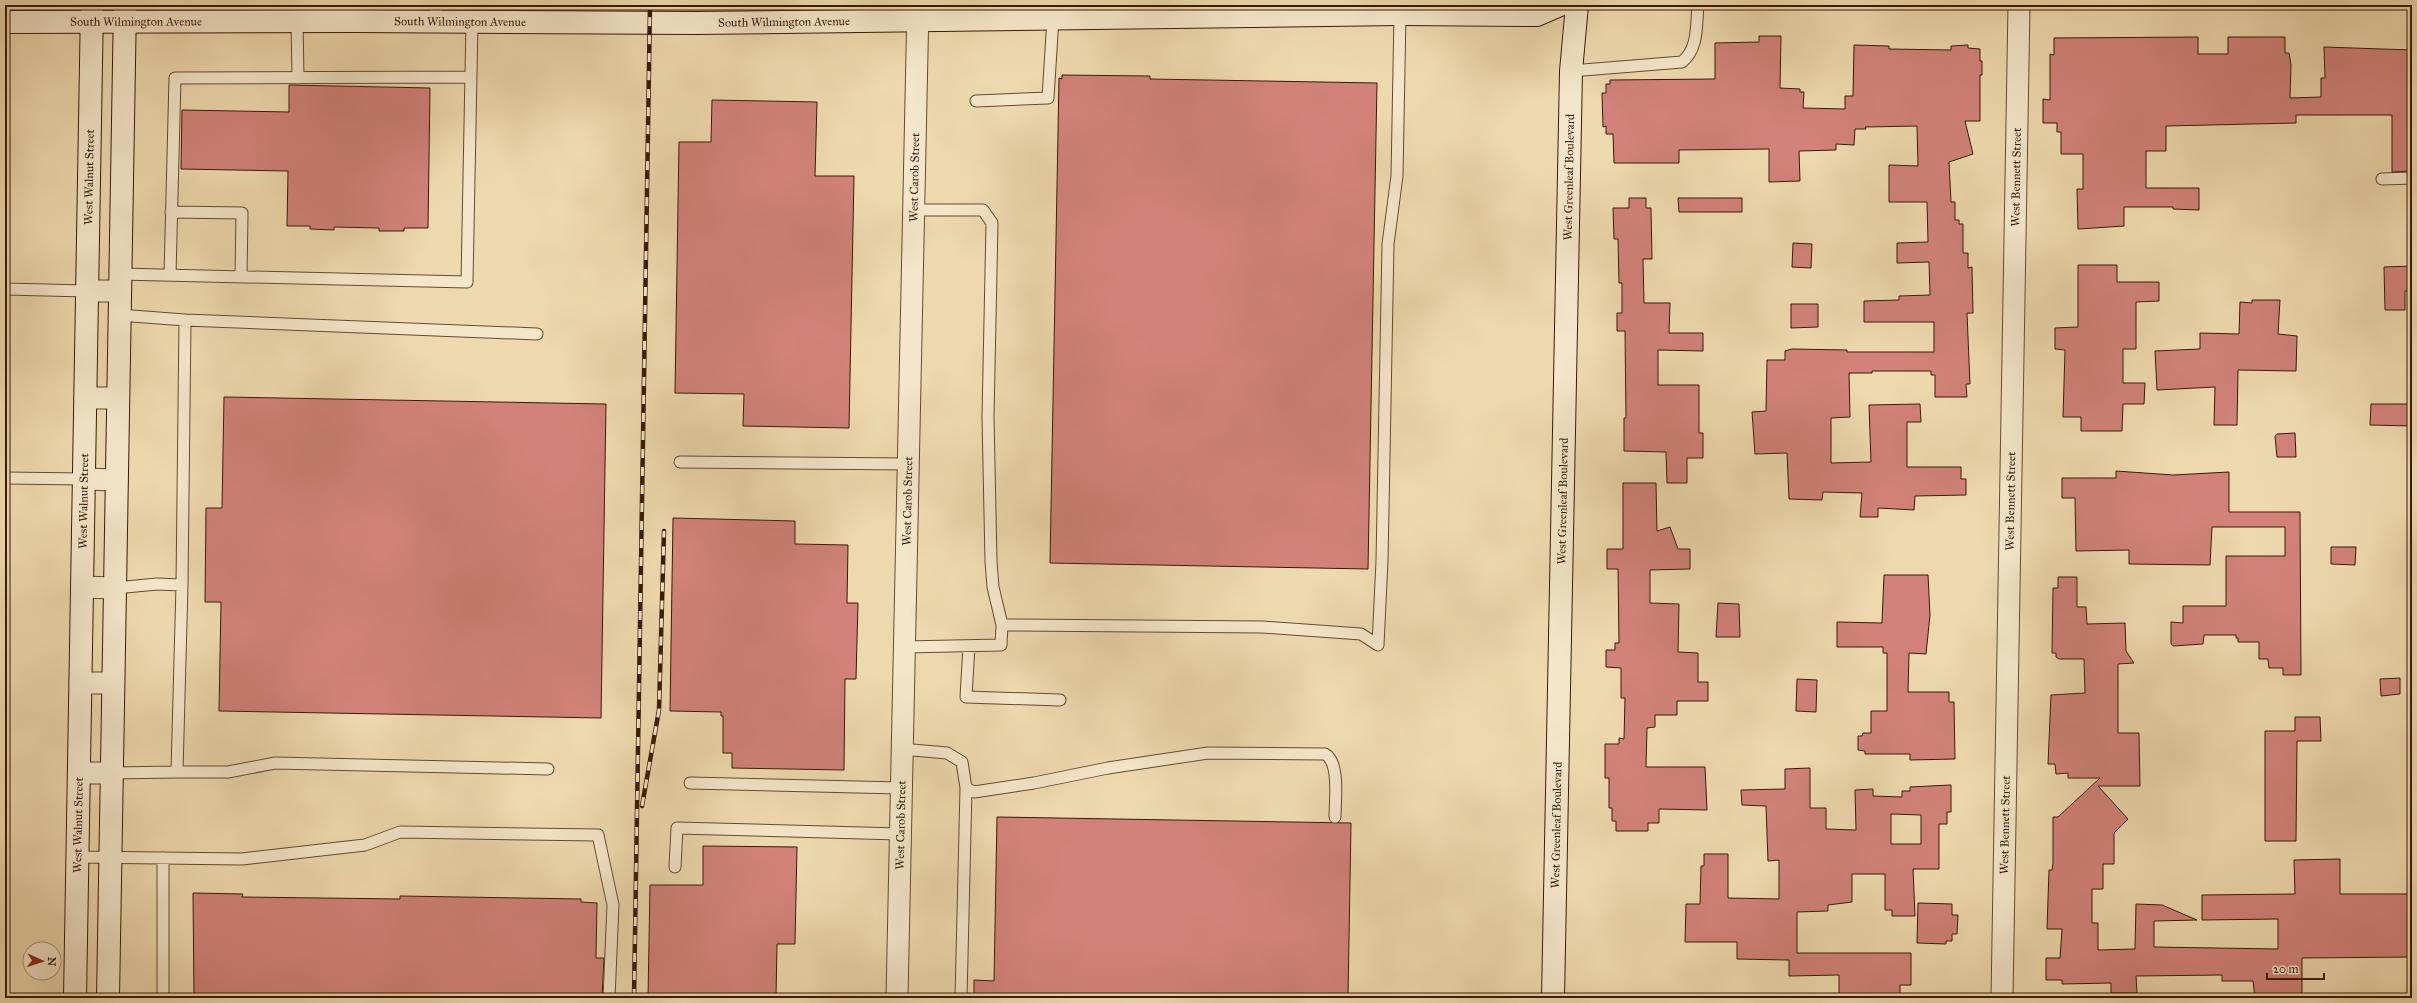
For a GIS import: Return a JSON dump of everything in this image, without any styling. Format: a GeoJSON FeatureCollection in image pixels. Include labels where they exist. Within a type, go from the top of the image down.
{"type":"FeatureCollection","features":[{"type":"Feature","properties":{"kind":"street","name":"South Wilmington Avenue"},"geometry":{"type":"LineString","coordinates":[[5,22],[92,13],[125,13],[297,21],[436,13],[472,21],[698,23],[918,12],[1053,18],[1400,14],[1537,15],[1560,5]]}},
{"type":"Feature","properties":{"kind":"street","name":"West Greenleaf Boulevard"},"geometry":{"type":"LineString","coordinates":[[1553,998],[1571,71],[1577,5]]}},
{"type":"Feature","properties":{"kind":"street","name":"West Bennett Street"},"geometry":{"type":"LineString","coordinates":[[2002,998],[2019,5]]}},
{"type":"Feature","properties":{"kind":"street","name":"West Carob Street"},"geometry":{"type":"LineString","coordinates":[[897,998],[899,834],[918,12]]}},
{"type":"Feature","properties":{"kind":"street","name":"West Walnut Street"},"geometry":{"type":"LineString","coordinates":[[75,998],[92,13]]}},
{"type":"Feature","properties":{"kind":"street"},"geometry":{"type":"LineString","coordinates":[[108,998],[125,13]]}},
{"type":"Feature","properties":{"kind":"street"},"geometry":{"type":"LineString","coordinates":[[87,290],[120,283]]}},
{"type":"Feature","properties":{"kind":"street"},"geometry":{"type":"LineString","coordinates":[[85,398],[118,398]]}},
{"type":"Feature","properties":{"kind":"street"},"geometry":{"type":"LineString","coordinates":[[84,479],[117,480]]}},
{"type":"Feature","properties":{"kind":"street"},"geometry":{"type":"LineString","coordinates":[[82,587],[115,588]]}},
{"type":"Feature","properties":{"kind":"street"},"geometry":{"type":"LineString","coordinates":[[80,683],[113,683]]}},
{"type":"Feature","properties":{"kind":"street"},"geometry":{"type":"LineString","coordinates":[[79,773],[112,773]]}},
{"type":"Feature","properties":{"kind":"lane"},"geometry":{"type":"LineString","coordinates":[[1571,71],[1682,62],[1691,55],[1694,43],[1698,5]]}},
{"type":"Feature","properties":{"kind":"lane"},"geometry":{"type":"LineString","coordinates":[[1002,625],[1262,627],[1361,634],[1378,645],[1382,562],[1388,244],[1396,176],[1400,14]]}},
{"type":"Feature","properties":{"kind":"lane"},"geometry":{"type":"LineString","coordinates":[[976,101],[1048,98],[1053,18]]}},
{"type":"Feature","properties":{"kind":"lane"},"geometry":{"type":"LineString","coordinates":[[297,21],[298,78]]}},
{"type":"Feature","properties":{"kind":"lane"},"geometry":{"type":"LineString","coordinates":[[120,283],[170,275],[466,282],[472,21]]}},
{"type":"Feature","properties":{"kind":"lane"},"geometry":{"type":"LineString","coordinates":[[170,275],[175,78],[471,77]]}},
{"type":"Feature","properties":{"kind":"lane"},"geometry":{"type":"LineString","coordinates":[[2382,179],[2412,178]]}},
{"type":"Feature","properties":{"kind":"lane"},"geometry":{"type":"LineString","coordinates":[[904,647],[1001,645],[1002,625],[993,588],[991,561],[988,417],[992,223],[983,210],[914,210]]}},
{"type":"Feature","properties":{"kind":"lane"},"geometry":{"type":"LineString","coordinates":[[171,212],[242,213],[241,277]]}},
{"type":"Feature","properties":{"kind":"lane"},"geometry":{"type":"LineString","coordinates":[[5,289],[87,290]]}},
{"type":"Feature","properties":{"kind":"lane"},"geometry":{"type":"LineString","coordinates":[[120,315],[185,320],[537,334]]}},
{"type":"Feature","properties":{"kind":"lane"},"geometry":{"type":"LineString","coordinates":[[177,772],[182,585],[185,320]]}},
{"type":"Feature","properties":{"kind":"lane"},"geometry":{"type":"LineString","coordinates":[[680,462],[908,464]]}},
{"type":"Feature","properties":{"kind":"lane"},"geometry":{"type":"LineString","coordinates":[[5,478],[84,479]]}},
{"type":"Feature","properties":{"kind":"lane"},"geometry":{"type":"LineString","coordinates":[[115,588],[157,584],[182,585]]}},
{"type":"Feature","properties":{"kind":"lane"},"geometry":{"type":"LineString","coordinates":[[969,646],[966,697],[1060,700]]}},
{"type":"Feature","properties":{"kind":"lane"},"geometry":{"type":"LineString","coordinates":[[901,749],[947,753],[962,762],[966,788],[961,998]]}},
{"type":"Feature","properties":{"kind":"lane"},"geometry":{"type":"LineString","coordinates":[[966,788],[974,792],[1034,783],[1108,768],[1208,753],[1325,754],[1331,757],[1334,766],[1335,817]]}},
{"type":"Feature","properties":{"kind":"lane"},"geometry":{"type":"LineString","coordinates":[[112,773],[228,772],[274,763],[548,769]]}},
{"type":"Feature","properties":{"kind":"lane"},"geometry":{"type":"LineString","coordinates":[[690,783],[900,788]]}},
{"type":"Feature","properties":{"kind":"lane"},"geometry":{"type":"LineString","coordinates":[[676,867],[677,828],[899,834]]}},
{"type":"Feature","properties":{"kind":"lane"},"geometry":{"type":"LineString","coordinates":[[77,857],[242,859],[365,845],[400,832],[598,835],[613,906],[610,998]]}},
{"type":"Feature","properties":{"kind":"lane"},"geometry":{"type":"LineString","coordinates":[[163,858],[163,998]]}},
{"type":"Feature","properties":{"kind":"building"},"geometry":{"type":"Polygon","coordinates":[[[1759,36],[1781,36],[1780,88],[1800,89],[1800,92],[1804,92],[1803,108],[1845,109],[1845,96],[1853,96],[1854,45],[1889,46],[1889,49],[1951,50],[1951,46],[1968,45],[1968,48],[1980,49],[1982,75],[1980,75],[1980,121],[1965,121],[1973,154],[1949,162],[1951,202],[1955,202],[1955,220],[1959,220],[1959,224],[1963,224],[1963,253],[1968,253],[1968,268],[1972,267],[1973,313],[1967,313],[1970,384],[1966,384],[1967,397],[1935,397],[1935,375],[1931,375],[1931,371],[1872,371],[1872,373],[1849,373],[1850,417],[1831,418],[1831,463],[1871,462],[1869,405],[1920,404],[1921,422],[1907,422],[1907,467],[1961,467],[1961,479],[1966,479],[1966,495],[1915,496],[1914,510],[1878,508],[1878,517],[1860,517],[1862,493],[1823,492],[1822,500],[1789,499],[1787,453],[1755,454],[1752,412],[1766,411],[1767,360],[1785,360],[1785,351],[1792,349],[1847,350],[1847,352],[1934,352],[1934,322],[1864,322],[1864,301],[1899,300],[1899,296],[1930,295],[1929,262],[1897,263],[1897,243],[1928,242],[1927,202],[1889,202],[1889,165],[1918,166],[1917,126],[1865,127],[1866,129],[1855,129],[1854,145],[1836,144],[1836,150],[1799,151],[1800,181],[1769,182],[1769,149],[1679,150],[1679,163],[1614,163],[1613,134],[1606,134],[1606,126],[1603,127],[1602,93],[1606,93],[1606,84],[1610,84],[1610,80],[1715,79],[1715,43],[1759,42],[1759,36]]]}},
{"type":"Feature","properties":{"kind":"building"},"geometry":{"type":"Polygon","coordinates":[[[2198,37],[2198,54],[2228,54],[2228,37],[2285,37],[2285,53],[2289,53],[2291,65],[2290,98],[2321,97],[2321,78],[2325,78],[2324,47],[2412,50],[2412,171],[2392,172],[2392,115],[2296,115],[2296,123],[2166,126],[2166,151],[2146,151],[2146,188],[2199,188],[2199,210],[2173,209],[2173,207],[2124,207],[2124,226],[2078,229],[2077,189],[2083,189],[2083,154],[2061,154],[2061,132],[2057,132],[2057,123],[2043,123],[2043,99],[2050,100],[2050,54],[2054,55],[2054,38],[2198,37]]]}},
{"type":"Feature","properties":{"kind":"building"},"geometry":{"type":"Polygon","coordinates":[[[1062,75],[1150,76],[1150,79],[1377,83],[1368,569],[1050,563],[1059,78],[1062,79],[1062,75]]]}},
{"type":"Feature","properties":{"kind":"building"},"geometry":{"type":"Polygon","coordinates":[[[289,85],[430,88],[428,228],[404,228],[404,231],[379,231],[379,228],[334,227],[334,230],[310,229],[310,226],[287,226],[288,171],[181,169],[182,110],[289,112],[289,85]]]}},
{"type":"Feature","properties":{"kind":"building"},"geometry":{"type":"Polygon","coordinates":[[[712,100],[817,102],[815,176],[854,176],[849,428],[743,426],[744,394],[675,393],[679,142],[711,142],[712,100]]]}},
{"type":"Feature","properties":{"kind":"building"},"geometry":{"type":"Polygon","coordinates":[[[1629,198],[1646,198],[1646,208],[1651,208],[1652,259],[1643,259],[1644,303],[1670,303],[1669,333],[1703,333],[1703,351],[1658,350],[1658,385],[1699,385],[1699,433],[1703,433],[1703,458],[1687,458],[1687,483],[1667,483],[1666,452],[1624,451],[1624,418],[1626,418],[1625,331],[1617,331],[1617,313],[1622,313],[1622,283],[1619,283],[1618,239],[1614,239],[1613,208],[1629,208],[1629,198]]]}},
{"type":"Feature","properties":{"kind":"building"},"geometry":{"type":"Polygon","coordinates":[[[1678,198],[1742,198],[1742,212],[1679,212],[1678,198]]]}},
{"type":"Feature","properties":{"kind":"building"},"geometry":{"type":"Polygon","coordinates":[[[1793,243],[1812,244],[1811,268],[1792,267],[1793,243]]]}},
{"type":"Feature","properties":{"kind":"building"},"geometry":{"type":"Polygon","coordinates":[[[2078,265],[2117,265],[2117,282],[2159,282],[2159,301],[2136,302],[2136,349],[2123,349],[2123,383],[2145,383],[2144,404],[2123,404],[2122,431],[2081,431],[2081,417],[2063,417],[2065,350],[2055,349],[2055,328],[2078,327],[2078,265]]]}},
{"type":"Feature","properties":{"kind":"building"},"geometry":{"type":"Polygon","coordinates":[[[2412,266],[2412,291],[2405,291],[2405,310],[2385,310],[2384,267],[2412,266]]]}},
{"type":"Feature","properties":{"kind":"building"},"geometry":{"type":"Polygon","coordinates":[[[2252,300],[2280,300],[2278,334],[2297,336],[2296,371],[2238,370],[2237,425],[2214,425],[2215,387],[2157,390],[2155,351],[2200,349],[2200,333],[2239,334],[2240,302],[2252,303],[2252,300]]]}},
{"type":"Feature","properties":{"kind":"building"},"geometry":{"type":"Polygon","coordinates":[[[1791,304],[1818,304],[1818,327],[1791,328],[1791,304]]]}},
{"type":"Feature","properties":{"kind":"building"},"geometry":{"type":"Polygon","coordinates":[[[224,397],[606,404],[601,718],[219,711],[221,602],[205,602],[206,508],[222,508],[224,397]]]}},
{"type":"Feature","properties":{"kind":"building"},"geometry":{"type":"Polygon","coordinates":[[[2371,404],[2412,404],[2412,426],[2370,425],[2371,404]]]}},
{"type":"Feature","properties":{"kind":"building"},"geometry":{"type":"Polygon","coordinates":[[[2295,433],[2296,457],[2277,457],[2275,436],[2277,434],[2295,433]]]}},
{"type":"Feature","properties":{"kind":"building"},"geometry":{"type":"Polygon","coordinates":[[[2116,471],[2173,475],[2229,472],[2229,512],[2300,512],[2301,675],[2283,675],[2283,668],[2269,668],[2268,659],[2259,659],[2259,642],[2238,642],[2236,635],[2204,635],[2203,644],[2173,646],[2171,644],[2171,622],[2183,623],[2183,606],[2226,606],[2226,556],[2285,556],[2285,527],[2212,527],[2210,565],[2129,564],[2129,550],[2076,551],[2075,498],[2062,498],[2062,478],[2116,478],[2116,471]]]}},
{"type":"Feature","properties":{"kind":"building"},"geometry":{"type":"Polygon","coordinates":[[[1623,483],[1656,483],[1657,531],[1670,527],[1678,549],[1690,549],[1690,569],[1650,570],[1650,603],[1679,604],[1678,652],[1698,653],[1698,682],[1708,682],[1708,701],[1677,701],[1677,715],[1655,715],[1655,727],[1647,728],[1646,767],[1705,767],[1707,810],[1659,809],[1659,823],[1648,823],[1648,831],[1616,831],[1616,821],[1612,821],[1612,808],[1609,808],[1609,778],[1605,778],[1605,744],[1619,744],[1619,738],[1624,739],[1625,698],[1621,698],[1621,668],[1606,667],[1606,650],[1615,650],[1615,643],[1619,643],[1618,569],[1607,569],[1607,549],[1623,549],[1623,483]]]}},
{"type":"Feature","properties":{"kind":"building"},"geometry":{"type":"Polygon","coordinates":[[[673,518],[795,521],[795,544],[848,545],[847,603],[858,603],[856,679],[845,679],[844,770],[732,768],[732,753],[723,753],[723,716],[721,716],[721,712],[670,711],[673,518]]]}},
{"type":"Feature","properties":{"kind":"building"},"geometry":{"type":"Polygon","coordinates":[[[2331,547],[2356,547],[2355,565],[2331,564],[2331,547]]]}},
{"type":"Feature","properties":{"kind":"building"},"geometry":{"type":"Polygon","coordinates":[[[1884,575],[1928,575],[1930,615],[1926,654],[1909,653],[1908,692],[1949,692],[1949,702],[1954,702],[1955,759],[1910,760],[1910,754],[1865,754],[1865,751],[1858,750],[1858,736],[1862,736],[1863,733],[1871,733],[1871,711],[1887,711],[1887,653],[1883,653],[1883,647],[1837,647],[1837,622],[1882,623],[1884,575]]]}},
{"type":"Feature","properties":{"kind":"building"},"geometry":{"type":"Polygon","coordinates":[[[2058,577],[2077,577],[2077,607],[2086,607],[2087,624],[2125,623],[2126,651],[2134,663],[2118,664],[2118,733],[2139,733],[2140,786],[2098,786],[2128,819],[2114,833],[2114,864],[2103,864],[2103,889],[2092,889],[2092,923],[2098,923],[2098,950],[2135,949],[2136,904],[2162,905],[2197,920],[2154,921],[2154,947],[2278,949],[2278,919],[2202,920],[2202,895],[2295,894],[2294,860],[2340,859],[2340,894],[2412,894],[2412,957],[2302,958],[2302,998],[2255,998],[2253,981],[2222,981],[2222,975],[2136,976],[2137,993],[2111,993],[2111,983],[2062,984],[2062,980],[2046,980],[2046,958],[2060,958],[2062,929],[2047,929],[2049,870],[2052,870],[2053,863],[2053,817],[2058,817],[2100,778],[2068,778],[2068,773],[2056,774],[2055,764],[2048,764],[2051,695],[2085,693],[2084,659],[2059,659],[2056,657],[2056,653],[2052,653],[2053,588],[2058,588],[2058,577]]]}},
{"type":"Feature","properties":{"kind":"building"},"geometry":{"type":"Polygon","coordinates":[[[1718,603],[1739,604],[1740,637],[1716,637],[1718,603]]]}},
{"type":"Feature","properties":{"kind":"building"},"geometry":{"type":"Polygon","coordinates":[[[2400,678],[2400,694],[2381,696],[2380,679],[2400,678]]]}},
{"type":"Feature","properties":{"kind":"building"},"geometry":{"type":"Polygon","coordinates":[[[1797,679],[1817,680],[1816,712],[1796,711],[1797,679]]]}},
{"type":"Feature","properties":{"kind":"building"},"geometry":{"type":"Polygon","coordinates":[[[2295,717],[2320,717],[2321,741],[2297,741],[2296,841],[2265,841],[2265,731],[2295,731],[2295,717]]]}},
{"type":"Feature","properties":{"kind":"building"},"geometry":{"type":"Polygon","coordinates":[[[1810,768],[1810,808],[1826,808],[1826,829],[1856,830],[1855,790],[1873,789],[1873,796],[1902,797],[1902,791],[1910,791],[1910,787],[1951,785],[1951,812],[1947,812],[1947,824],[1939,824],[1939,869],[1913,869],[1915,916],[1892,916],[1892,910],[1885,910],[1885,874],[1852,874],[1852,902],[1828,905],[1828,911],[1797,912],[1797,953],[1911,953],[1911,985],[1900,985],[1900,994],[1839,994],[1839,975],[1789,976],[1789,960],[1737,959],[1737,942],[1685,942],[1686,904],[1700,904],[1701,866],[1704,866],[1704,854],[1728,854],[1728,898],[1779,899],[1779,860],[1768,861],[1766,806],[1742,805],[1741,790],[1785,789],[1785,769],[1810,768]],[[1891,814],[1891,844],[1921,844],[1921,815],[1891,814]]]}},
{"type":"Feature","properties":{"kind":"building"},"geometry":{"type":"Polygon","coordinates":[[[997,817],[1351,823],[1348,998],[974,998],[974,980],[994,981],[997,817]]]}},
{"type":"Feature","properties":{"kind":"building"},"geometry":{"type":"Polygon","coordinates":[[[703,846],[797,847],[795,944],[777,944],[776,998],[648,998],[650,885],[703,885],[703,846]]]}},
{"type":"Feature","properties":{"kind":"building"},"geometry":{"type":"Polygon","coordinates":[[[193,893],[243,894],[242,897],[400,899],[400,896],[581,899],[581,902],[597,903],[596,958],[604,958],[602,998],[194,998],[193,893]]]}},
{"type":"Feature","properties":{"kind":"building"},"geometry":{"type":"Polygon","coordinates":[[[1918,903],[1952,904],[1952,915],[1958,915],[1957,934],[1952,934],[1952,941],[1946,941],[1946,944],[1917,943],[1918,903]]]}},
{"type":"Feature","properties":{"kind":"railway"},"geometry":{"type":"LineString","coordinates":[[634,998],[650,5]]}},
{"type":"Feature","properties":{"kind":"railway"},"geometry":{"type":"LineString","coordinates":[[642,806],[659,710],[664,531]]}}]}
